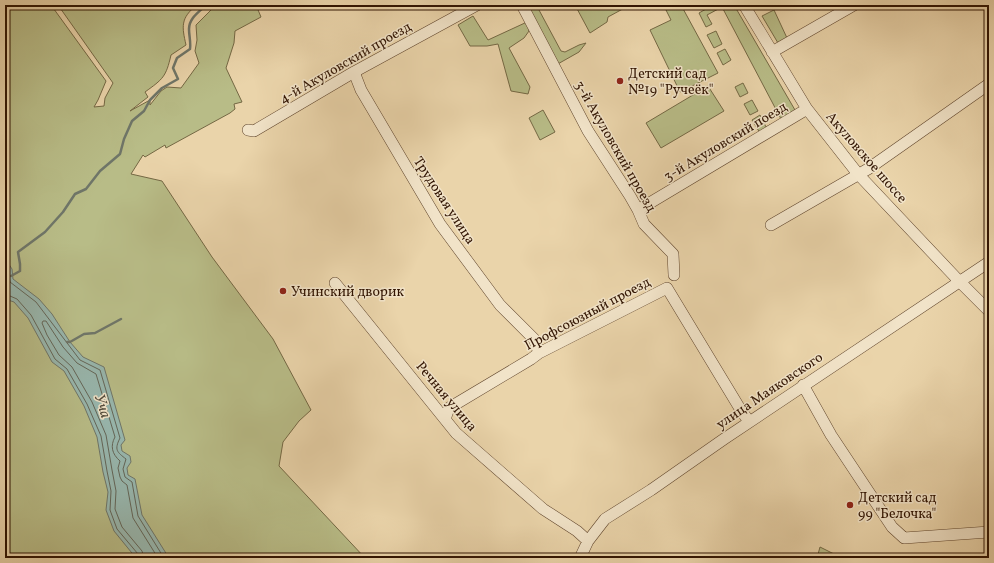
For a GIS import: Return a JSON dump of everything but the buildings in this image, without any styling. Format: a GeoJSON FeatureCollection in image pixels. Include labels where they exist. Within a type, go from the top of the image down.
{"type":"FeatureCollection","features":[{"type":"Feature","properties":{"kind":"street","name":"4-й Акуловский проезд"},"geometry":{"type":"LineString","coordinates":[[248,130],[254,130],[354,72],[477,5]]}},
{"type":"Feature","properties":{"kind":"street","name":"3-й Акуловский проезд"},"geometry":{"type":"LineString","coordinates":[[522,5],[588,132],[638,210],[644,224],[673,254],[674,275]]}},
{"type":"Feature","properties":{"kind":"street","name":"Акуловское шоссе"},"geometry":{"type":"LineString","coordinates":[[744,5],[807,109],[858,174],[989,311]]}},
{"type":"Feature","properties":{"kind":"street"},"geometry":{"type":"LineString","coordinates":[[772,52],[854,5]]}},
{"type":"Feature","properties":{"kind":"street","name":"Трудовая улица"},"geometry":{"type":"LineString","coordinates":[[354,72],[361,90],[440,224],[500,305],[534,339],[539,353]]}},
{"type":"Feature","properties":{"kind":"street"},"geometry":{"type":"LineString","coordinates":[[771,225],[868,169],[989,84]]}},
{"type":"Feature","properties":{"kind":"street","name":"3-й Акуловский поезд"},"geometry":{"type":"LineString","coordinates":[[638,210],[807,109]]}},
{"type":"Feature","properties":{"kind":"street","name":"улица Маяковского"},"geometry":{"type":"LineString","coordinates":[[580,558],[588,541],[605,519],[651,490],[803,385],[989,262]]}},
{"type":"Feature","properties":{"kind":"street","name":"Речная улица"},"geometry":{"type":"LineString","coordinates":[[335,283],[456,433],[496,470],[543,509],[577,531],[588,541]]}},
{"type":"Feature","properties":{"kind":"street","name":"Профсоюзный проезд"},"geometry":{"type":"LineString","coordinates":[[445,419],[449,408],[532,359],[539,353],[667,288],[742,412],[750,421]]}},
{"type":"Feature","properties":{"kind":"street"},"geometry":{"type":"LineString","coordinates":[[803,385],[835,441],[892,527],[904,538],[989,532]]}},
{"type":"Feature","properties":{"kind":"green space"},"geometry":{"type":"Polygon","coordinates":[[[5,5],[51,5],[106,81],[94,107],[104,106],[105,98],[113,83],[58,5],[197,5],[191,10],[185,19],[183,28],[186,45],[171,55],[163,77],[145,92],[148,97],[130,111],[150,100],[150,105],[161,91],[167,87],[181,88],[199,63],[195,51],[197,40],[196,25],[216,5],[256,5],[261,17],[235,31],[234,43],[226,68],[242,102],[234,104],[235,109],[230,113],[166,148],[165,145],[145,157],[143,155],[131,174],[162,181],[212,257],[273,339],[311,410],[299,421],[283,442],[279,466],[365,558],[5,558],[5,5]]]}},
{"type":"Feature","properties":{"kind":"green space"},"geometry":{"type":"Polygon","coordinates":[[[525,5],[541,5],[539,6],[539,10],[561,51],[565,52],[586,43],[579,52],[556,65],[525,5]]]}},
{"type":"Feature","properties":{"kind":"green space"},"geometry":{"type":"Polygon","coordinates":[[[575,5],[630,5],[608,17],[607,22],[590,33],[575,5]]]}},
{"type":"Feature","properties":{"kind":"green space"},"geometry":{"type":"Polygon","coordinates":[[[677,5],[681,5],[718,73],[680,92],[650,30],[671,20],[666,10],[677,5]]]}},
{"type":"Feature","properties":{"kind":"green space"},"geometry":{"type":"Polygon","coordinates":[[[713,5],[734,5],[795,110],[781,119],[722,7],[707,15],[712,24],[706,27],[699,13],[713,5]]]}},
{"type":"Feature","properties":{"kind":"green space"},"geometry":{"type":"Polygon","coordinates":[[[774,10],[787,38],[778,43],[762,16],[774,10]]]}},
{"type":"Feature","properties":{"kind":"green space"},"geometry":{"type":"Polygon","coordinates":[[[473,16],[488,40],[527,22],[529,31],[524,38],[509,48],[530,87],[528,94],[511,91],[498,44],[487,46],[470,46],[458,25],[473,16]]]}},
{"type":"Feature","properties":{"kind":"green space"},"geometry":{"type":"Polygon","coordinates":[[[716,31],[722,44],[714,48],[707,35],[716,31]]]}},
{"type":"Feature","properties":{"kind":"green space"},"geometry":{"type":"Polygon","coordinates":[[[725,49],[731,60],[723,65],[717,53],[725,49]]]}},
{"type":"Feature","properties":{"kind":"green space"},"geometry":{"type":"Polygon","coordinates":[[[743,83],[748,93],[740,97],[735,87],[743,83]]]}},
{"type":"Feature","properties":{"kind":"green space"},"geometry":{"type":"Polygon","coordinates":[[[708,86],[724,111],[661,148],[646,123],[708,86]]]}},
{"type":"Feature","properties":{"kind":"green space"},"geometry":{"type":"Polygon","coordinates":[[[752,100],[758,111],[750,115],[744,104],[752,100]]]}},
{"type":"Feature","properties":{"kind":"green space"},"geometry":{"type":"Polygon","coordinates":[[[543,110],[555,132],[540,140],[529,118],[543,110]]]}},
{"type":"Feature","properties":{"kind":"green space"},"geometry":{"type":"Polygon","coordinates":[[[760,115],[766,127],[770,125],[760,133],[752,120],[760,115]]]}},
{"type":"Feature","properties":{"kind":"green space"},"geometry":{"type":"Polygon","coordinates":[[[820,547],[842,558],[817,558],[820,547]]]}},
{"type":"Feature","properties":{"kind":"water","name":"Уча"},"geometry":{"type":"Polygon","coordinates":[[[5,251],[9,257],[8,263],[12,269],[13,279],[39,299],[52,314],[70,342],[83,357],[104,367],[125,440],[121,445],[122,451],[130,456],[131,462],[127,468],[128,475],[135,479],[142,515],[169,558],[136,558],[114,531],[106,510],[108,492],[97,437],[84,406],[64,371],[52,362],[28,318],[14,302],[5,299],[5,251]]]}},
{"type":"Feature","properties":{"kind":"waterway"},"geometry":{"type":"LineString","coordinates":[[11,276],[20,271],[18,252],[45,232],[63,212],[75,194],[86,189],[100,171],[120,154],[124,139],[132,121],[144,111],[150,100],[162,88],[178,79],[173,68],[177,58],[190,49],[189,25],[195,16],[206,5]]}},
{"type":"Feature","properties":{"kind":"waterway"},"geometry":{"type":"LineString","coordinates":[[67,342],[70,342],[84,334],[95,333],[121,319]]}},
{"type":"Feature","properties":{"kind":"place","name":"Детский сад №19 \"Ручеёк\""},"geometry":{"type":"Point","coordinates":[620,81]}},
{"type":"Feature","properties":{"kind":"place","name":"Учинский дворик"},"geometry":{"type":"Point","coordinates":[283,291]}},
{"type":"Feature","properties":{"kind":"place","name":"Детский сад 99 \"Белочка\""},"geometry":{"type":"Point","coordinates":[850,505]}}]}
